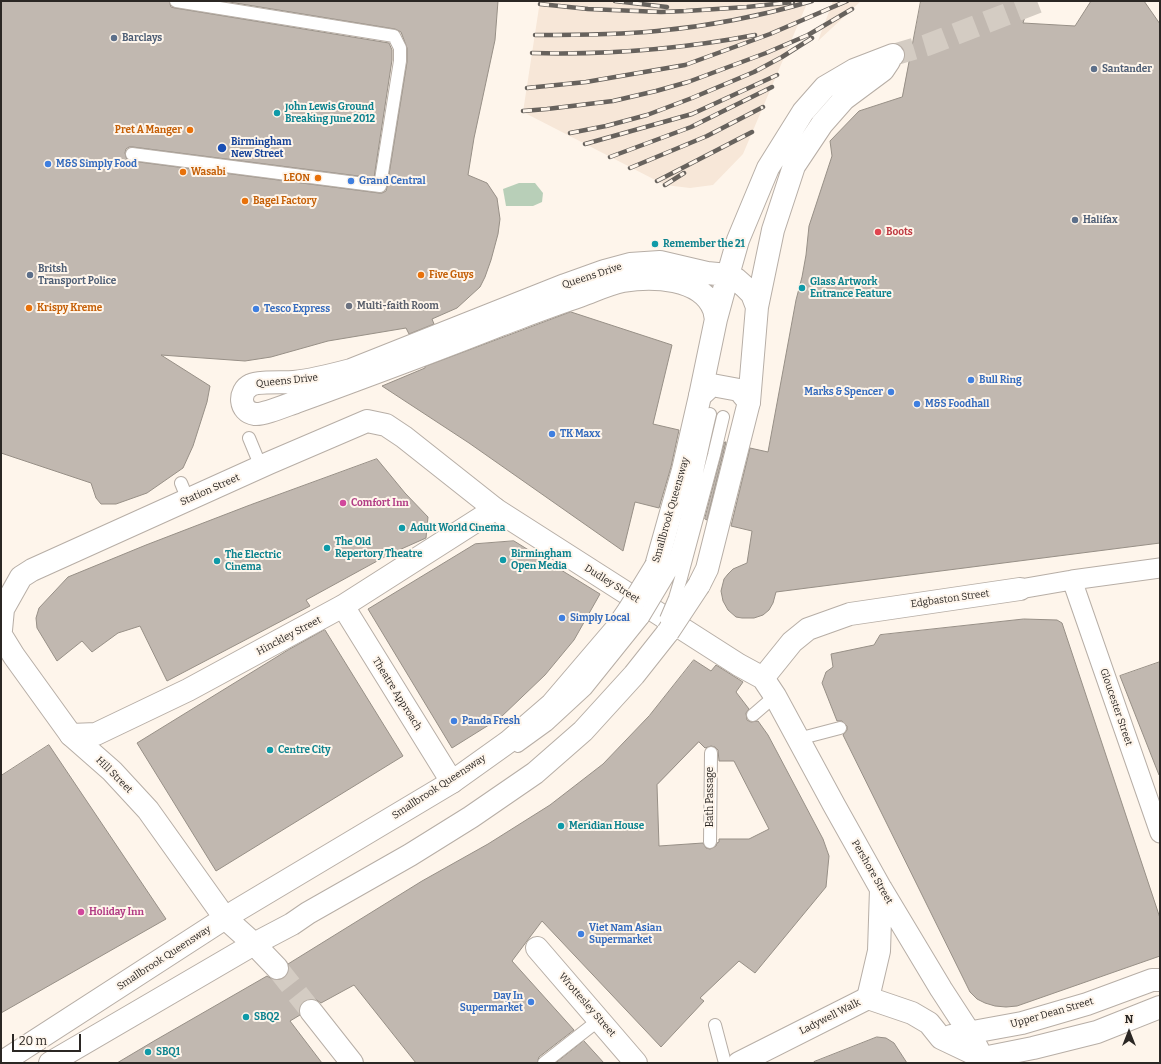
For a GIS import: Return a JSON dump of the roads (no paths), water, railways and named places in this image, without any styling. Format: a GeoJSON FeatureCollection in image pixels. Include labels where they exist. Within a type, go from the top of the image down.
{"type":"FeatureCollection","features":[{"type":"Feature","properties":{"kind":"street","name":"Smallbrook Queensway"},"geometry":{"type":"LineString","coordinates":[[2,1063],[224,918],[452,782],[508,742],[552,704],[616,629],[636,614],[677,575],[707,570],[749,402],[757,307],[773,230],[794,166],[822,124],[844,99],[883,70],[893,55],[854,70],[825,87],[803,112],[768,168],[738,240],[716,319],[683,470],[677,575],[665,630],[634,675],[583,731],[535,773],[465,821],[292,924],[254,944],[50,1063]]}},
{"type":"Feature","properties":{"kind":"street","name":"Queens Drive"},"geometry":{"type":"LineString","coordinates":[[716,319],[714,310],[708,300],[699,291],[680,282],[648,279],[622,281],[540,310],[296,402],[262,413],[254,414],[247,410],[242,402],[244,390],[255,384],[293,382],[326,377],[350,370],[565,285],[604,271],[630,264],[660,262],[728,275],[736,279],[752,294],[757,307]]}},
{"type":"Feature","properties":{"kind":"street"},"geometry":{"type":"LineString","coordinates":[[700,396],[712,386],[739,390],[749,402]]}},
{"type":"Feature","properties":{"kind":"street","name":"Station Street"},"geometry":{"type":"LineString","coordinates":[[1,630],[3,609],[11,577],[32,570],[102,538],[185,491],[261,467],[367,421],[386,425],[446,470]]}},
{"type":"Feature","properties":{"kind":"street","name":"Dudley Street"},"geometry":{"type":"LineString","coordinates":[[446,470],[495,509],[736,669],[763,678]]}},
{"type":"Feature","properties":{"kind":"street","name":"Hinckley Street"},"geometry":{"type":"LineString","coordinates":[[71,734],[96,734],[188,690],[343,606],[495,509]]}},
{"type":"Feature","properties":{"kind":"street","name":"Edgbaston Street"},"geometry":{"type":"LineString","coordinates":[[763,678],[792,642],[808,629],[850,614],[1160,568]]}},
{"type":"Feature","properties":{"kind":"street","name":"Gloucester Street"},"geometry":{"type":"LineString","coordinates":[[1072,580],[1160,833]]}},
{"type":"Feature","properties":{"kind":"street","name":"Theatre Approach"},"geometry":{"type":"LineString","coordinates":[[343,606],[452,782]]}},
{"type":"Feature","properties":{"kind":"street","name":"Hill Street"},"geometry":{"type":"LineString","coordinates":[[1,635],[14,656],[71,734],[112,771],[148,810],[224,918],[254,944],[277,968]]}},
{"type":"Feature","properties":{"kind":"street","name":"Pershore Street"},"geometry":{"type":"LineString","coordinates":[[763,678],[775,696],[834,806],[881,889],[941,989],[969,1032],[984,1061]]}},
{"type":"Feature","properties":{"kind":"street"},"geometry":{"type":"LineString","coordinates":[[868,998],[879,951],[881,889]]}},
{"type":"Feature","properties":{"kind":"street","name":"Wrottesley Street"},"geometry":{"type":"LineString","coordinates":[[537,948],[636,1063]]}},
{"type":"Feature","properties":{"kind":"street","name":"Upper Dean Street"},"geometry":{"type":"LineString","coordinates":[[941,1038],[1022,1023],[1087,1004],[1152,980],[1160,980]]}},
{"type":"Feature","properties":{"kind":"street","name":"Ladywell Walk"},"geometry":{"type":"LineString","coordinates":[[739,1063],[868,998],[912,1013],[929,1023],[941,1038],[984,1061]]}},
{"type":"Feature","properties":{"kind":"street"},"geometry":{"type":"LineString","coordinates":[[984,1061],[1097,1032],[1160,1007]]}},
{"type":"Feature","properties":{"kind":"street"},"geometry":{"type":"LineString","coordinates":[[311,1011],[352,1063]]}},
{"type":"Feature","properties":{"kind":"street"},"geometry":{"type":"LineString","coordinates":[[941,1038],[953,1063]]}},
{"type":"Feature","properties":{"kind":"lane"},"geometry":{"type":"LineString","coordinates":[[132,154],[380,186],[400,61],[400,48],[394,36],[176,1]]}},
{"type":"Feature","properties":{"kind":"lane"},"geometry":{"type":"LineString","coordinates":[[677,575],[679,549],[710,414]]}},
{"type":"Feature","properties":{"kind":"lane"},"geometry":{"type":"LineString","coordinates":[[677,575],[714,454],[723,417]]}},
{"type":"Feature","properties":{"kind":"lane"},"geometry":{"type":"LineString","coordinates":[[249,438],[261,467]]}},
{"type":"Feature","properties":{"kind":"lane"},"geometry":{"type":"LineString","coordinates":[[753,715],[775,696]]}},
{"type":"Feature","properties":{"kind":"lane"},"geometry":{"type":"LineString","coordinates":[[798,739],[840,728]]}},
{"type":"Feature","properties":{"kind":"lane","name":"Bath Passage"},"geometry":{"type":"LineString","coordinates":[[710,842],[711,753]]}},
{"type":"Feature","properties":{"kind":"lane"},"geometry":{"type":"LineString","coordinates":[[544,1063],[599,1020]]}},
{"type":"Feature","properties":{"kind":"lane"},"geometry":{"type":"LineString","coordinates":[[715,1024],[725,1063]]}},
{"type":"Feature","properties":{"kind":"tunnel"},"geometry":{"type":"LineString","coordinates":[[893,55],[927,45],[1041,1]]}},
{"type":"Feature","properties":{"kind":"tunnel"},"geometry":{"type":"LineString","coordinates":[[277,968],[311,1011]]}},
{"type":"Feature","properties":{"kind":"railway"},"geometry":{"type":"LineString","coordinates":[[615,1],[667,7]]}},
{"type":"Feature","properties":{"kind":"railway"},"geometry":{"type":"LineString","coordinates":[[535,35],[612,34],[677,29],[735,20],[812,1]]}},
{"type":"Feature","properties":{"kind":"railway"},"geometry":{"type":"LineString","coordinates":[[527,88],[586,82],[685,65],[770,34],[847,1]]}},
{"type":"Feature","properties":{"kind":"railway"},"geometry":{"type":"LineString","coordinates":[[540,4],[588,9],[661,12],[747,7],[793,2]]}},
{"type":"Feature","properties":{"kind":"railway"},"geometry":{"type":"LineString","coordinates":[[523,111],[613,101],[688,82],[766,53],[808,35],[852,9]]}},
{"type":"Feature","properties":{"kind":"railway"},"geometry":{"type":"LineString","coordinates":[[532,53],[588,53],[644,50],[700,44],[755,35]]}},
{"type":"Feature","properties":{"kind":"railway"},"geometry":{"type":"LineString","coordinates":[[570,133],[606,126],[647,115],[692,98],[754,72],[782,57],[812,38]]}},
{"type":"Feature","properties":{"kind":"railway"},"geometry":{"type":"LineString","coordinates":[[585,144],[692,114],[777,75]]}},
{"type":"Feature","properties":{"kind":"railway"},"geometry":{"type":"LineString","coordinates":[[610,157],[691,127],[772,87]]}},
{"type":"Feature","properties":{"kind":"railway"},"geometry":{"type":"LineString","coordinates":[[630,168],[707,136],[763,107]]}},
{"type":"Feature","properties":{"kind":"railway"},"geometry":{"type":"LineString","coordinates":[[657,181],[752,132]]}},
{"type":"Feature","properties":{"kind":"railway"},"geometry":{"type":"LineString","coordinates":[[665,185],[684,173]]}},
{"type":"Feature","properties":{"kind":"place","name":"Barclays"},"geometry":{"type":"Point","coordinates":[114,38]}},
{"type":"Feature","properties":{"kind":"place","name":"Santander"},"geometry":{"type":"Point","coordinates":[1094,69]}},
{"type":"Feature","properties":{"kind":"place","name":"John Lewis Ground Breaking June 2012"},"geometry":{"type":"Point","coordinates":[277,113]}},
{"type":"Feature","properties":{"kind":"place","name":"Pret A Manger"},"geometry":{"type":"Point","coordinates":[190,130]}},
{"type":"Feature","properties":{"kind":"place","name":"Birmingham New Street"},"geometry":{"type":"Point","coordinates":[222,148]}},
{"type":"Feature","properties":{"kind":"place","name":"M&S Simply Food"},"geometry":{"type":"Point","coordinates":[48,164]}},
{"type":"Feature","properties":{"kind":"place","name":"Wasabi"},"geometry":{"type":"Point","coordinates":[183,172]}},
{"type":"Feature","properties":{"kind":"place","name":"LEON"},"geometry":{"type":"Point","coordinates":[318,178]}},
{"type":"Feature","properties":{"kind":"place","name":"Grand Central"},"geometry":{"type":"Point","coordinates":[351,181]}},
{"type":"Feature","properties":{"kind":"place","name":"Bagel Factory"},"geometry":{"type":"Point","coordinates":[245,201]}},
{"type":"Feature","properties":{"kind":"place","name":"Halifax"},"geometry":{"type":"Point","coordinates":[1075,220]}},
{"type":"Feature","properties":{"kind":"place","name":"Boots"},"geometry":{"type":"Point","coordinates":[878,232]}},
{"type":"Feature","properties":{"kind":"place","name":"Remember the 21"},"geometry":{"type":"Point","coordinates":[655,244]}},
{"type":"Feature","properties":{"kind":"place","name":"Britsh Transport Police"},"geometry":{"type":"Point","coordinates":[30,275]}},
{"type":"Feature","properties":{"kind":"place","name":"Five Guys"},"geometry":{"type":"Point","coordinates":[421,275]}},
{"type":"Feature","properties":{"kind":"place","name":"Glass Artwork Entrance Feature"},"geometry":{"type":"Point","coordinates":[802,288]}},
{"type":"Feature","properties":{"kind":"place","name":"Multi-faith Room"},"geometry":{"type":"Point","coordinates":[349,306]}},
{"type":"Feature","properties":{"kind":"place","name":"Krispy Kreme"},"geometry":{"type":"Point","coordinates":[29,308]}},
{"type":"Feature","properties":{"kind":"place","name":"Tesco Express"},"geometry":{"type":"Point","coordinates":[256,309]}},
{"type":"Feature","properties":{"kind":"place","name":"Bull Ring"},"geometry":{"type":"Point","coordinates":[971,380]}},
{"type":"Feature","properties":{"kind":"place","name":"Marks & Spencer"},"geometry":{"type":"Point","coordinates":[891,392]}},
{"type":"Feature","properties":{"kind":"place","name":"M&S Foodhall"},"geometry":{"type":"Point","coordinates":[917,404]}},
{"type":"Feature","properties":{"kind":"place","name":"TK Maxx"},"geometry":{"type":"Point","coordinates":[552,434]}},
{"type":"Feature","properties":{"kind":"place","name":"Comfort Inn"},"geometry":{"type":"Point","coordinates":[343,503]}},
{"type":"Feature","properties":{"kind":"place","name":"Adult World Cinema"},"geometry":{"type":"Point","coordinates":[402,528]}},
{"type":"Feature","properties":{"kind":"place","name":"The Old Repertory Theatre"},"geometry":{"type":"Point","coordinates":[327,548]}},
{"type":"Feature","properties":{"kind":"place","name":"Birmingham Open Media"},"geometry":{"type":"Point","coordinates":[503,560]}},
{"type":"Feature","properties":{"kind":"place","name":"The Electric Cinema"},"geometry":{"type":"Point","coordinates":[217,561]}},
{"type":"Feature","properties":{"kind":"place","name":"Simply Local"},"geometry":{"type":"Point","coordinates":[562,618]}},
{"type":"Feature","properties":{"kind":"place","name":"Panda Fresh"},"geometry":{"type":"Point","coordinates":[454,721]}},
{"type":"Feature","properties":{"kind":"place","name":"Centre City"},"geometry":{"type":"Point","coordinates":[270,750]}},
{"type":"Feature","properties":{"kind":"place","name":"Meridian House"},"geometry":{"type":"Point","coordinates":[561,826]}},
{"type":"Feature","properties":{"kind":"place","name":"Holiday Inn"},"geometry":{"type":"Point","coordinates":[81,912]}},
{"type":"Feature","properties":{"kind":"place","name":"Viet Nam Asian Supermarket"},"geometry":{"type":"Point","coordinates":[581,934]}},
{"type":"Feature","properties":{"kind":"place","name":"Day In Supermarket"},"geometry":{"type":"Point","coordinates":[531,1002]}},
{"type":"Feature","properties":{"kind":"place","name":"SBQ2"},"geometry":{"type":"Point","coordinates":[246,1017]}},
{"type":"Feature","properties":{"kind":"place","name":"SBQ1"},"geometry":{"type":"Point","coordinates":[148,1052]}}]}
